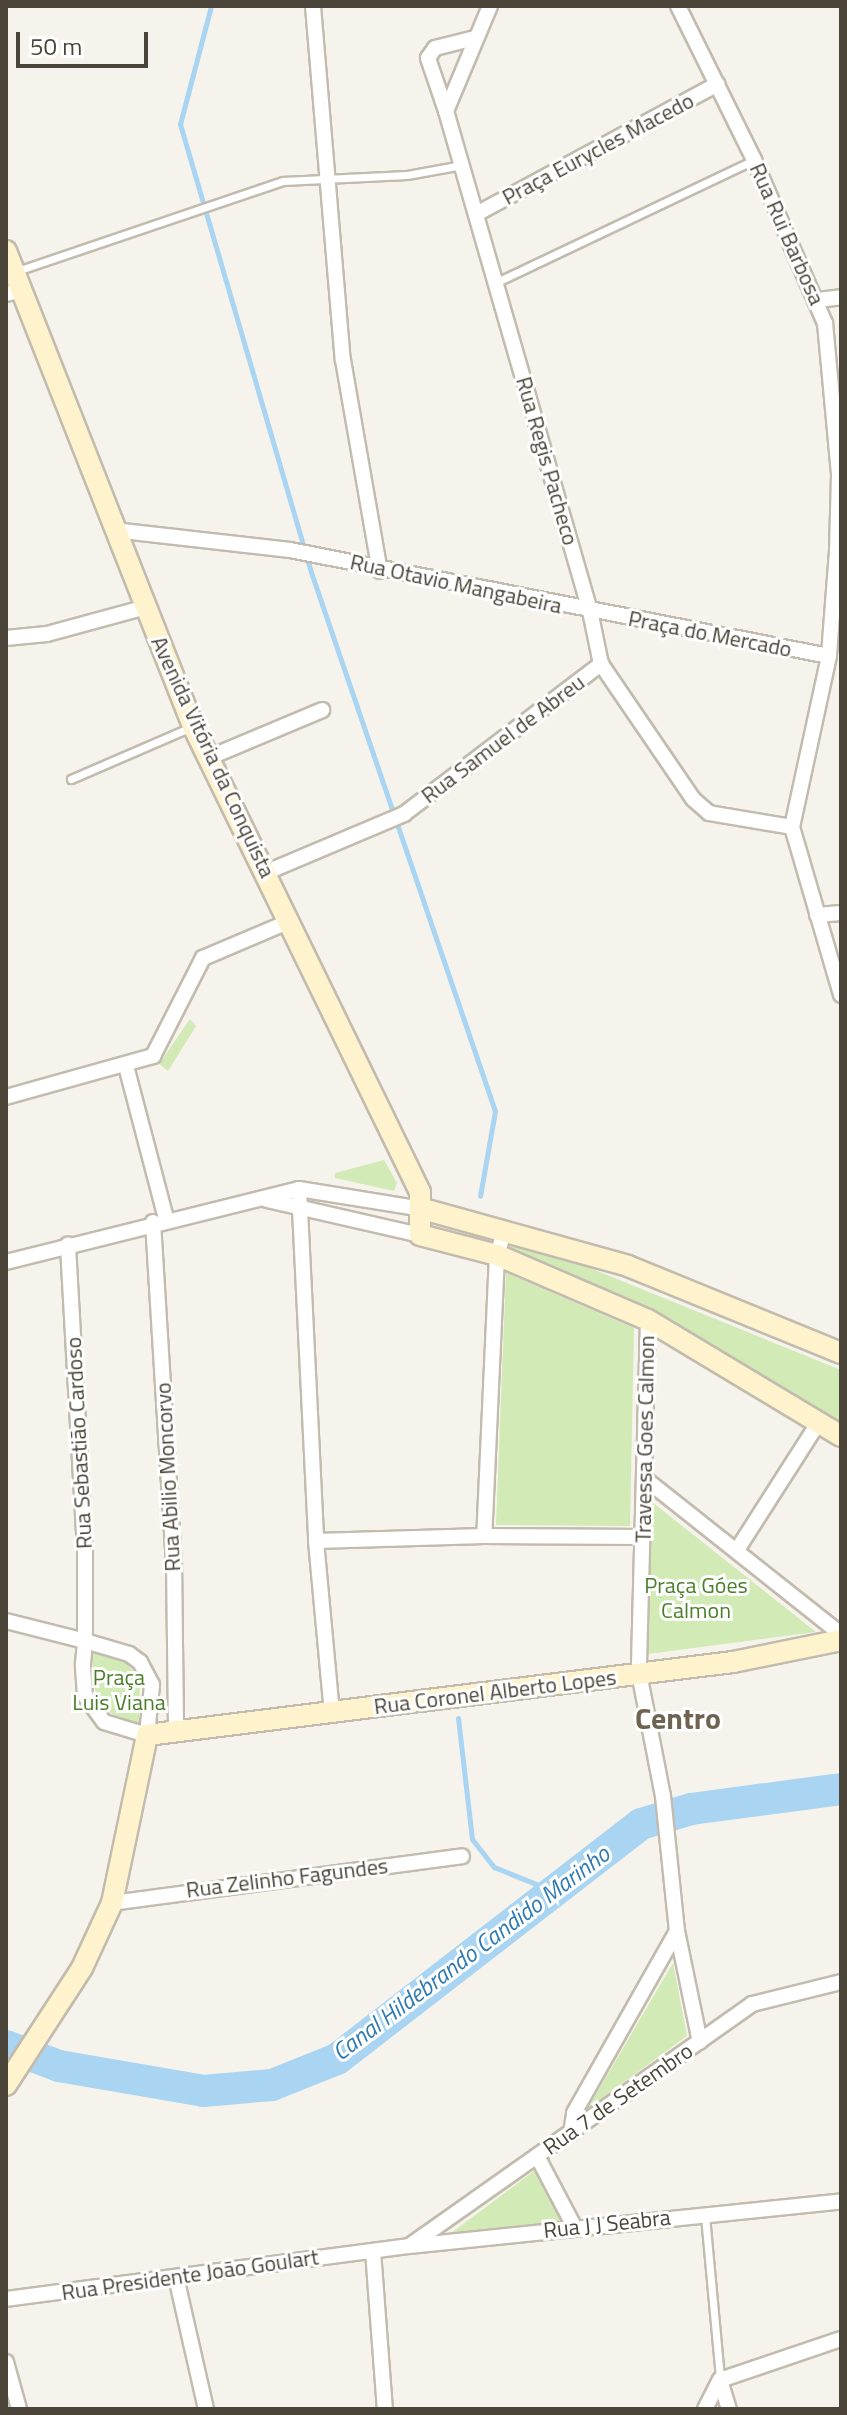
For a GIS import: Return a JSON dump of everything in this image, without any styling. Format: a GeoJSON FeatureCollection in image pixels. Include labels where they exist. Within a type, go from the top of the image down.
{"type":"FeatureCollection","features":[{"type":"Feature","properties":{"kind":"main road","name":"Avenida Vitória da Conquista"},"geometry":{"type":"LineString","coordinates":[[6,251],[13,286],[193,726],[267,872],[420,1192],[423,1209]]}},
{"type":"Feature","properties":{"kind":"main road"},"geometry":{"type":"LineString","coordinates":[[840,1349],[628,1266],[505,1229],[423,1209],[420,1235],[497,1255],[648,1320],[820,1420],[841,1436]]}},
{"type":"Feature","properties":{"kind":"main road","name":"Rua Coronel Alberto Lopes"},"geometry":{"type":"LineString","coordinates":[[147,1735],[733,1662],[841,1640]]}},
{"type":"Feature","properties":{"kind":"main road"},"geometry":{"type":"LineString","coordinates":[[6,2085],[82,1968],[112,1903],[147,1735]]}},
{"type":"Feature","properties":{"kind":"street"},"geometry":{"type":"LineString","coordinates":[[313,6],[324,175],[343,360],[380,571]]}},
{"type":"Feature","properties":{"kind":"street"},"geometry":{"type":"LineString","coordinates":[[446,111],[490,6]]}},
{"type":"Feature","properties":{"kind":"street","name":"Rua Rui Barbosa"},"geometry":{"type":"LineString","coordinates":[[678,6],[718,84],[818,300],[836,360],[839,475],[829,656],[792,827],[841,995]]}},
{"type":"Feature","properties":{"kind":"street","name":"Rua Regis Pacheco"},"geometry":{"type":"LineString","coordinates":[[475,38],[435,48],[428,58],[478,213],[590,611],[601,664],[693,799],[709,813],[792,827]]}},
{"type":"Feature","properties":{"kind":"street","name":"Praça Eurycles Macedo"},"geometry":{"type":"LineString","coordinates":[[478,213],[718,84]]}},
{"type":"Feature","properties":{"kind":"street"},"geometry":{"type":"LineString","coordinates":[[818,300],[841,297]]}},
{"type":"Feature","properties":{"kind":"street","name":"Rua Otavio Mangabeira"},"geometry":{"type":"LineString","coordinates":[[114,530],[322,555],[380,571],[590,611]]}},
{"type":"Feature","properties":{"kind":"street"},"geometry":{"type":"LineString","coordinates":[[6,638],[47,634],[143,608]]}},
{"type":"Feature","properties":{"kind":"street","name":"Praça do Mercado"},"geometry":{"type":"LineString","coordinates":[[590,611],[829,656]]}},
{"type":"Feature","properties":{"kind":"street","name":"Rua Samuel de Abreu"},"geometry":{"type":"LineString","coordinates":[[267,872],[404,814],[601,664]]}},
{"type":"Feature","properties":{"kind":"street"},"geometry":{"type":"LineString","coordinates":[[208,758],[322,710]]}},
{"type":"Feature","properties":{"kind":"street"},"geometry":{"type":"LineString","coordinates":[[817,915],[841,913]]}},
{"type":"Feature","properties":{"kind":"street"},"geometry":{"type":"LineString","coordinates":[[6,1097],[153,1056],[160,1048],[203,958],[290,921]]}},
{"type":"Feature","properties":{"kind":"street","name":"Rua Abilio Moncorvo"},"geometry":{"type":"LineString","coordinates":[[126,1066],[159,1221],[174,1561],[176,1732]]}},
{"type":"Feature","properties":{"kind":"street"},"geometry":{"type":"LineString","coordinates":[[6,1262],[159,1221],[267,1200],[299,1189],[423,1209]]}},
{"type":"Feature","properties":{"kind":"street"},"geometry":{"type":"LineString","coordinates":[[299,1189],[316,1541],[332,1713]]}},
{"type":"Feature","properties":{"kind":"street"},"geometry":{"type":"LineString","coordinates":[[267,1200],[298,1210],[420,1235]]}},
{"type":"Feature","properties":{"kind":"street"},"geometry":{"type":"LineString","coordinates":[[484,1536],[497,1255],[505,1229]]}},
{"type":"Feature","properties":{"kind":"street","name":"Rua Sebastião Cardoso"},"geometry":{"type":"LineString","coordinates":[[68,1244],[85,1550],[85,1641]]}},
{"type":"Feature","properties":{"kind":"street","name":"Travessa Goes Calmon"},"geometry":{"type":"LineString","coordinates":[[648,1320],[639,1673],[663,1796],[677,1931],[700,2042]]}},
{"type":"Feature","properties":{"kind":"street"},"geometry":{"type":"LineString","coordinates":[[737,1550],[820,1420]]}},
{"type":"Feature","properties":{"kind":"street"},"geometry":{"type":"LineString","coordinates":[[644,1478],[841,1634]]}},
{"type":"Feature","properties":{"kind":"street"},"geometry":{"type":"LineString","coordinates":[[316,1541],[484,1536],[642,1537]]}},
{"type":"Feature","properties":{"kind":"street"},"geometry":{"type":"LineString","coordinates":[[6,1621],[85,1641],[129,1654],[148,1673],[153,1699],[147,1735],[118,1729],[92,1711],[83,1680],[85,1641]]}},
{"type":"Feature","properties":{"kind":"street","name":"Rua Zelinho Fagundes"},"geometry":{"type":"LineString","coordinates":[[112,1903],[462,1856]]}},
{"type":"Feature","properties":{"kind":"street"},"geometry":{"type":"LineString","coordinates":[[571,2133],[574,2113],[677,1931]]}},
{"type":"Feature","properties":{"kind":"street","name":"Rua 7 de Setembro"},"geometry":{"type":"LineString","coordinates":[[409,2246],[752,2004],[841,1982]]}},
{"type":"Feature","properties":{"kind":"street"},"geometry":{"type":"LineString","coordinates":[[537,2156],[575,2228]]}},
{"type":"Feature","properties":{"kind":"street","name":"Rua J J Seabra"},"geometry":{"type":"LineString","coordinates":[[373,2251],[841,2201]]}},
{"type":"Feature","properties":{"kind":"street"},"geometry":{"type":"LineString","coordinates":[[373,2251],[385,2409]]}},
{"type":"Feature","properties":{"kind":"street","name":"Rua Presidente João Goulart"},"geometry":{"type":"LineString","coordinates":[[6,2299],[373,2251]]}},
{"type":"Feature","properties":{"kind":"street"},"geometry":{"type":"LineString","coordinates":[[176,2277],[206,2409]]}},
{"type":"Feature","properties":{"kind":"street"},"geometry":{"type":"LineString","coordinates":[[705,2409],[720,2380],[841,2339]]}},
{"type":"Feature","properties":{"kind":"street"},"geometry":{"type":"LineString","coordinates":[[6,2362],[19,2409]]}},
{"type":"Feature","properties":{"kind":"street"},"geometry":{"type":"LineString","coordinates":[[720,2380],[729,2409]]}},
{"type":"Feature","properties":{"kind":"lane"},"geometry":{"type":"LineString","coordinates":[[497,282],[754,160]]}},
{"type":"Feature","properties":{"kind":"lane"},"geometry":{"type":"LineString","coordinates":[[13,286],[214,203],[283,181],[324,175],[407,175],[462,165]]}},
{"type":"Feature","properties":{"kind":"lane"},"geometry":{"type":"LineString","coordinates":[[71,779],[193,726]]}},
{"type":"Feature","properties":{"kind":"lane"},"geometry":{"type":"LineString","coordinates":[[705,2214],[720,2380]]}},
{"type":"Feature","properties":{"kind":"green space"},"geometry":{"type":"Polygon","coordinates":[[[190,1019],[196,1026],[168,1071],[159,1064],[190,1019]]]}},
{"type":"Feature","properties":{"kind":"green space"},"geometry":{"type":"Polygon","coordinates":[[[384,1160],[397,1183],[394,1191],[335,1178],[335,1173],[384,1160]]]}},
{"type":"Feature","properties":{"kind":"green space"},"geometry":{"type":"Polygon","coordinates":[[[521,1240],[841,1370],[841,1423],[708,1345],[510,1251],[512,1243],[521,1240]]]}},
{"type":"Feature","properties":{"kind":"green space"},"geometry":{"type":"Polygon","coordinates":[[[506,1273],[634,1328],[630,1526],[496,1525],[506,1273]]]}},
{"type":"Feature","properties":{"kind":"green space","name":"Praça Góes Calmon"},"geometry":{"type":"Polygon","coordinates":[[[652,1502],[816,1632],[648,1654],[652,1502]]]}},
{"type":"Feature","properties":{"kind":"green space","name":"Praça Luis Viana"},"geometry":{"type":"Polygon","coordinates":[[[93,1653],[125,1662],[140,1677],[139,1724],[121,1720],[100,1705],[92,1680],[93,1653]]]}},
{"type":"Feature","properties":{"kind":"green space"},"geometry":{"type":"Polygon","coordinates":[[[673,1963],[687,2036],[588,2108],[673,1963]]]}},
{"type":"Feature","properties":{"kind":"green space"},"geometry":{"type":"Polygon","coordinates":[[[534,2171],[561,2222],[451,2233],[534,2171]]]}},
{"type":"Feature","properties":{"kind":"waterway"},"geometry":{"type":"LineString","coordinates":[[211,6],[180,124],[312,575],[495,1111],[480,1196]]}},
{"type":"Feature","properties":{"kind":"waterway"},"geometry":{"type":"LineString","coordinates":[[458,1718],[472,1839],[494,1867],[551,1890]]}},
{"type":"Feature","properties":{"kind":"waterway","name":"Canal Hildebrando Candido Marinho"},"geometry":{"type":"LineString","coordinates":[[6,2046],[59,2066],[203,2091],[272,2085],[337,2059],[641,1824],[691,1809],[841,1789]]}},
{"type":"Feature","properties":{"kind":"district","name":"Centro"},"geometry":{"type":"Point","coordinates":[678,1718]}}]}
